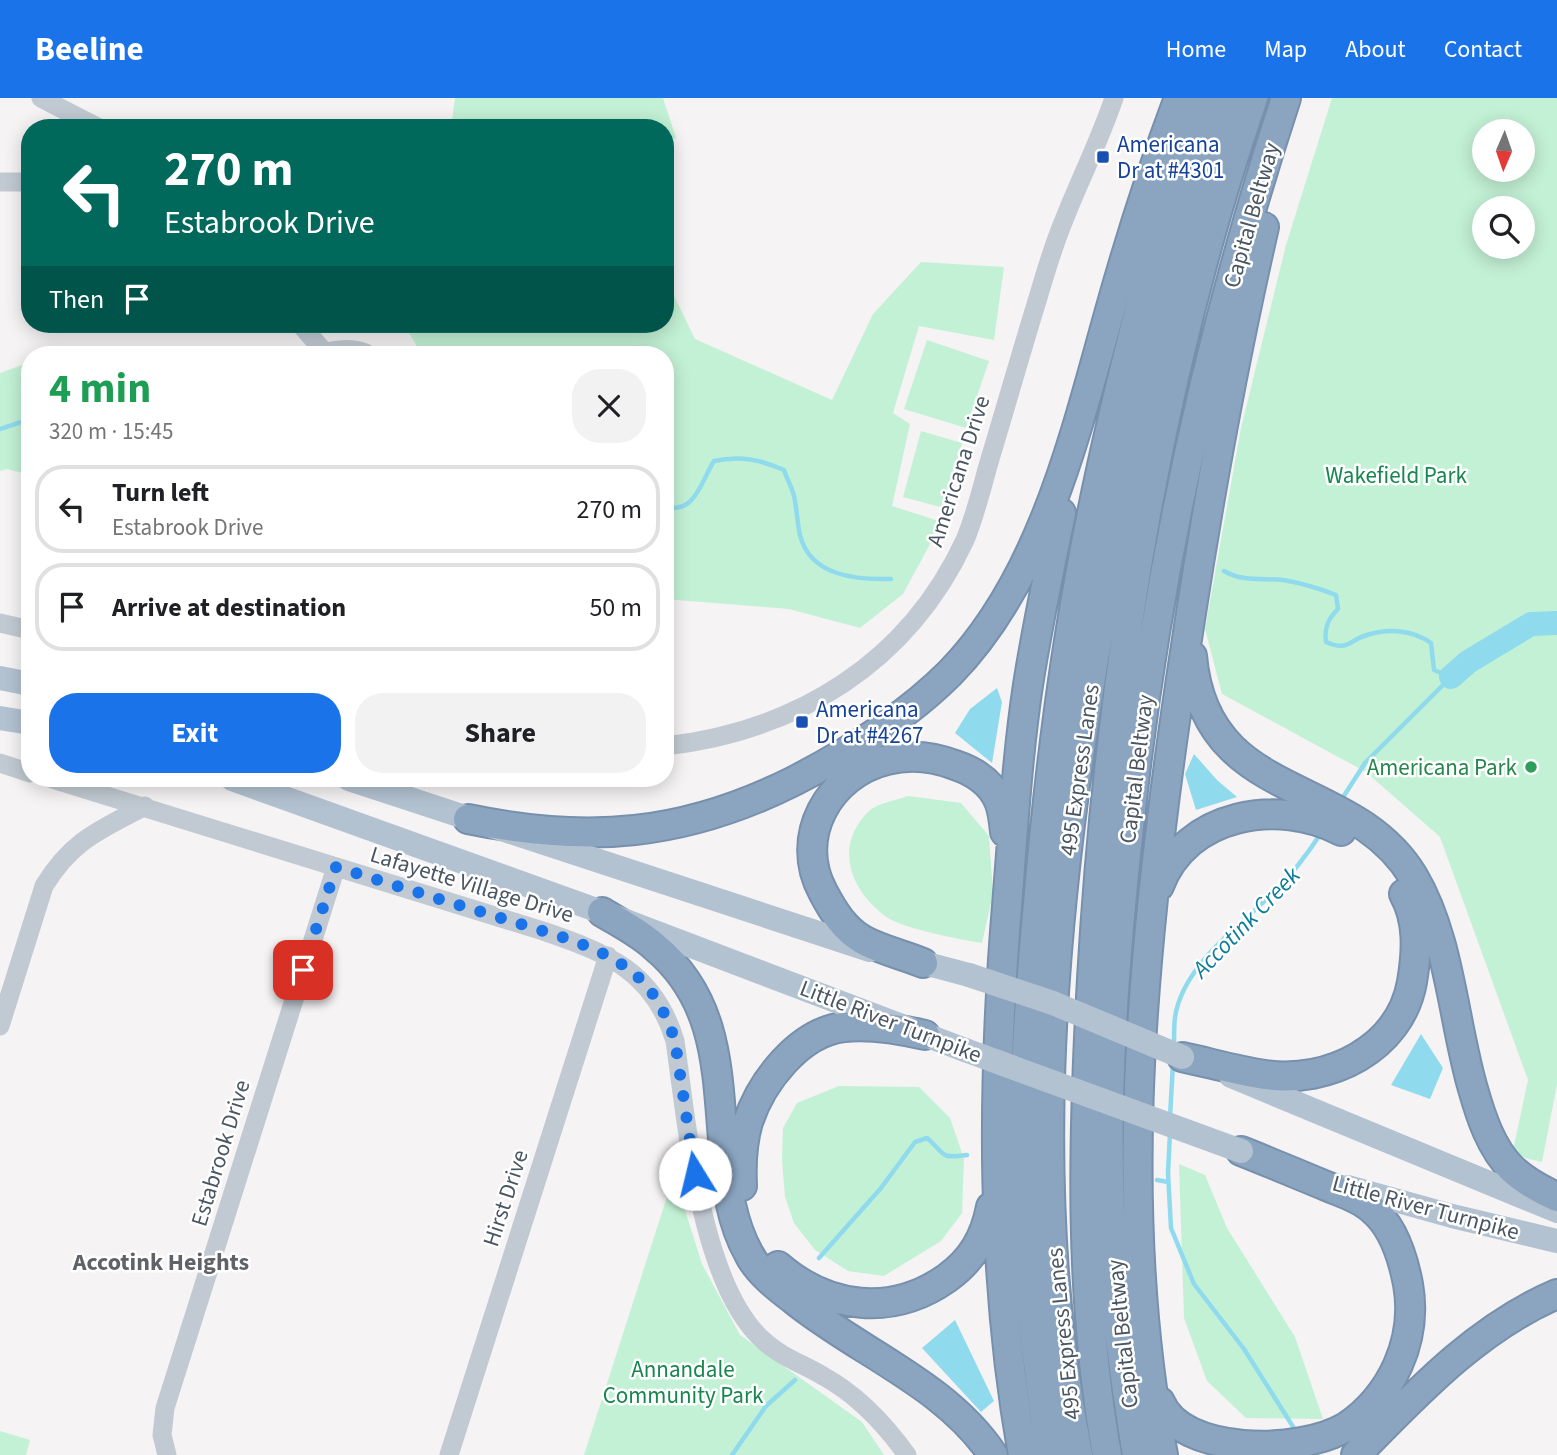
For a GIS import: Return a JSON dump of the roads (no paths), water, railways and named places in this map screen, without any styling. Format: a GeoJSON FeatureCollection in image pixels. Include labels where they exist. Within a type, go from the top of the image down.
{"type":"FeatureCollection","features":[{"type":"Feature","properties":{"kind":"highway"},"geometry":{"type":"LineString","coordinates":[[468,819],[503,826],[582,833],[655,829],[693,821],[775,790],[827,763],[895,722],[951,672],[996,615],[1033,547],[1068,459],[1133,229],[1179,98]]}},
{"type":"Feature","properties":{"kind":"highway"},"geometry":{"type":"LineString","coordinates":[[1051,1455],[1030,1291],[1025,1125],[1029,1010],[1049,783],[1071,622],[1107,445],[1150,269],[1198,98]]}},
{"type":"Feature","properties":{"kind":"highway","name":"495 Express Lanes"},"geometry":{"type":"LineString","coordinates":[[1078,1455],[1063,1364],[1051,1199],[1055,977],[1067,858],[1097,639],[1130,461],[1179,262],[1227,98]]}},
{"type":"Feature","properties":{"kind":"highway","name":"495 Express Lanes"},"geometry":{"type":"LineString","coordinates":[[1107,1455],[1092,1323],[1084,1167],[1095,920],[1111,743],[1127,623],[1165,420],[1205,256],[1253,98]]}},
{"type":"Feature","properties":{"kind":"highway","name":"Capital Beltway"},"geometry":{"type":"LineString","coordinates":[[1137,1455],[1114,1288],[1109,1157],[1115,968],[1135,771],[1158,611],[1188,455],[1237,258],[1286,98]]}},
{"type":"Feature","properties":{"kind":"highway"},"geometry":{"type":"LineString","coordinates":[[1163,1455],[1148,1370],[1145,1334],[1139,1166],[1141,1050],[1150,930],[1168,774],[1201,547],[1249,293],[1295,98]]}},
{"type":"Feature","properties":{"kind":"highway"},"geometry":{"type":"LineString","coordinates":[[1023,1455],[1012,1385],[999,1246],[999,1032],[1009,884],[1028,688],[1039,618],[1066,492],[1068,459]]}},
{"type":"Feature","properties":{"kind":"highway"},"geometry":{"type":"LineString","coordinates":[[1201,547],[1190,640],[1195,682],[1203,705],[1226,743],[1264,773],[1352,817],[1380,848],[1413,877],[1429,908],[1441,948],[1467,1069],[1480,1112],[1494,1144],[1512,1169],[1557,1197]]}},
{"type":"Feature","properties":{"kind":"highway"},"geometry":{"type":"LineString","coordinates":[[923,963],[863,939],[837,917],[817,881],[811,850],[813,830],[822,806],[838,788],[860,771],[886,760],[916,756],[943,760],[969,770],[986,782],[999,799],[1007,844],[1009,884]]}},
{"type":"Feature","properties":{"kind":"highway"},"geometry":{"type":"LineString","coordinates":[[1150,930],[1160,883],[1181,851],[1192,841],[1232,820],[1256,814],[1273,813],[1314,820],[1380,848],[1408,900],[1417,941],[1410,995],[1401,1013],[1372,1050],[1345,1065],[1307,1074],[1278,1076],[1242,1076],[1182,1057]]}},
{"type":"Feature","properties":{"kind":"highway"},"geometry":{"type":"LineString","coordinates":[[602,912],[653,945],[671,961],[700,1002],[714,1051],[733,1217],[750,1257],[780,1289],[806,1310],[940,1400],[965,1420],[993,1455]]}},
{"type":"Feature","properties":{"kind":"highway"},"geometry":{"type":"LineString","coordinates":[[925,1035],[897,1028],[843,1027],[816,1036],[777,1070],[760,1094],[748,1123],[742,1154],[741,1185],[748,1220],[762,1247],[779,1268],[806,1286],[831,1297],[858,1303],[887,1304],[909,1299],[934,1287],[973,1255],[988,1220],[998,1149]]}},
{"type":"Feature","properties":{"kind":"highway"},"geometry":{"type":"LineString","coordinates":[[1241,1150],[1354,1198],[1372,1209],[1386,1225],[1404,1267],[1410,1315],[1401,1361],[1390,1382],[1385,1410],[1356,1455]]}},
{"type":"Feature","properties":{"kind":"highway"},"geometry":{"type":"LineString","coordinates":[[1145,1334],[1156,1389],[1170,1424],[1182,1436],[1201,1445],[1222,1450],[1249,1452],[1287,1449],[1322,1440],[1385,1410],[1471,1345],[1530,1306],[1557,1294]]}},
{"type":"Feature","properties":{"kind":"main road"},"geometry":{"type":"LineString","coordinates":[[0,678],[21,682]]}},
{"type":"Feature","properties":{"kind":"main road"},"geometry":{"type":"LineString","coordinates":[[0,718],[21,722]]}},
{"type":"Feature","properties":{"kind":"main road","name":"Little River Turnpike"},"geometry":{"type":"LineString","coordinates":[[254,787],[602,912],[965,1050],[1340,1185],[1557,1241]]}},
{"type":"Feature","properties":{"kind":"main road"},"geometry":{"type":"LineString","coordinates":[[373,787],[866,949],[969,975],[1053,1003],[1182,1057]]}},
{"type":"Feature","properties":{"kind":"main road","name":"Little River Turnpike"},"geometry":{"type":"LineString","coordinates":[[1242,1076],[1557,1211]]}},
{"type":"Feature","properties":{"kind":"street"},"geometry":{"type":"LineString","coordinates":[[41,98],[82,119]]}},
{"type":"Feature","properties":{"kind":"street","name":"Americana Drive"},"geometry":{"type":"LineString","coordinates":[[674,744],[729,735],[774,721],[835,690],[888,648],[914,622],[934,595],[951,567],[973,518],[1062,224],[1114,98]]}},
{"type":"Feature","properties":{"kind":"street"},"geometry":{"type":"LineString","coordinates":[[0,182],[21,182]]}},
{"type":"Feature","properties":{"kind":"street"},"geometry":{"type":"LineString","coordinates":[[0,764],[21,770]]}},
{"type":"Feature","properties":{"kind":"street","name":"Lafayette Village Drive"},"geometry":{"type":"LineString","coordinates":[[80,787],[543,931],[589,947],[632,971],[659,1002],[675,1041],[702,1210],[734,1304],[745,1321],[766,1343],[785,1357],[825,1376],[873,1412],[907,1455]]}},
{"type":"Feature","properties":{"kind":"street"},"geometry":{"type":"LineString","coordinates":[[0,1026],[44,886],[56,867],[82,840],[145,806]]}},
{"type":"Feature","properties":{"kind":"street","name":"Estabrook Drive"},"geometry":{"type":"LineString","coordinates":[[167,1455],[162,1435],[165,1408],[336,867]]}},
{"type":"Feature","properties":{"kind":"street","name":"Hirst Drive"},"geometry":{"type":"LineString","coordinates":[[449,1455],[608,956]]}},
{"type":"Feature","properties":{"kind":"water"},"geometry":{"type":"Polygon","coordinates":[[[997,688],[1002,702],[992,763],[955,733],[970,709],[997,688]]]}},
{"type":"Feature","properties":{"kind":"water"},"geometry":{"type":"Polygon","coordinates":[[[1194,754],[1217,780],[1237,797],[1196,810],[1185,774],[1194,754]]]}},
{"type":"Feature","properties":{"kind":"water"},"geometry":{"type":"Polygon","coordinates":[[[1421,1034],[1443,1068],[1430,1099],[1391,1085],[1421,1034]]]}},
{"type":"Feature","properties":{"kind":"water"},"geometry":{"type":"Polygon","coordinates":[[[955,1320],[994,1401],[981,1412],[922,1348],[955,1320]]]}},
{"type":"Feature","properties":{"kind":"waterway"},"geometry":{"type":"LineString","coordinates":[[0,429],[21,422]]}},
{"type":"Feature","properties":{"kind":"waterway"},"geometry":{"type":"LineString","coordinates":[[674,508],[691,501],[714,461],[742,459],[767,464],[784,470],[794,496],[800,535],[805,549],[814,559],[836,573],[891,579]]}},
{"type":"Feature","properties":{"kind":"waterway"},"geometry":{"type":"LineString","coordinates":[[1224,571],[1245,578],[1283,580],[1336,595],[1338,609],[1328,624],[1326,642],[1339,646],[1375,633],[1409,633],[1431,643],[1434,670],[1451,677],[1365,763],[1340,802]]}},
{"type":"Feature","properties":{"kind":"waterway","name":"Accotink Creek"},"geometry":{"type":"LineString","coordinates":[[1553,623],[1557,628]]}},
{"type":"Feature","properties":{"kind":"waterway","name":"Accotink Creek"},"geometry":{"type":"LineString","coordinates":[[1451,677],[1468,662],[1531,624],[1557,623]]}},
{"type":"Feature","properties":{"kind":"waterway","name":"Accotink Creek"},"geometry":{"type":"LineString","coordinates":[[1174,1044],[1175,1017],[1189,980],[1215,948],[1287,878],[1321,833]]}},
{"type":"Feature","properties":{"kind":"waterway","name":"Accotink Creek"},"geometry":{"type":"LineString","coordinates":[[1170,1117],[1173,1063]]}},
{"type":"Feature","properties":{"kind":"waterway","name":"Accotink Creek"},"geometry":{"type":"LineString","coordinates":[[1170,1133],[1168,1173],[1171,1228],[1194,1284],[1244,1349],[1297,1433]]}},
{"type":"Feature","properties":{"kind":"waterway"},"geometry":{"type":"LineString","coordinates":[[819,1258],[881,1188],[915,1142],[927,1138],[947,1156],[967,1155]]}},
{"type":"Feature","properties":{"kind":"waterway"},"geometry":{"type":"LineString","coordinates":[[1157,1180],[1168,1182]]}},
{"type":"Feature","properties":{"kind":"waterway"},"geometry":{"type":"LineString","coordinates":[[732,1455],[766,1406],[795,1380]]}},
{"type":"Feature","properties":{"kind":"place","name":"Americana Dr at #4301"},"geometry":{"type":"Point","coordinates":[1103,157]}},
{"type":"Feature","properties":{"kind":"place","name":"Americana Dr at #4267"},"geometry":{"type":"Point","coordinates":[802,722]}},
{"type":"Feature","properties":{"kind":"place","name":"Americana Park"},"geometry":{"type":"Point","coordinates":[1531,767]}},
{"type":"Feature","properties":{"kind":"district","name":"Accotink Heights"},"geometry":{"type":"Point","coordinates":[161,1262]}},
{"type":"Feature","properties":{"kind":"park label","name":"Wakefield Park"},"geometry":{"type":"Point","coordinates":[1396,475]}},
{"type":"Feature","properties":{"kind":"park label","name":"Annandale Community Park"},"geometry":{"type":"Point","coordinates":[683,1382]}}]}
